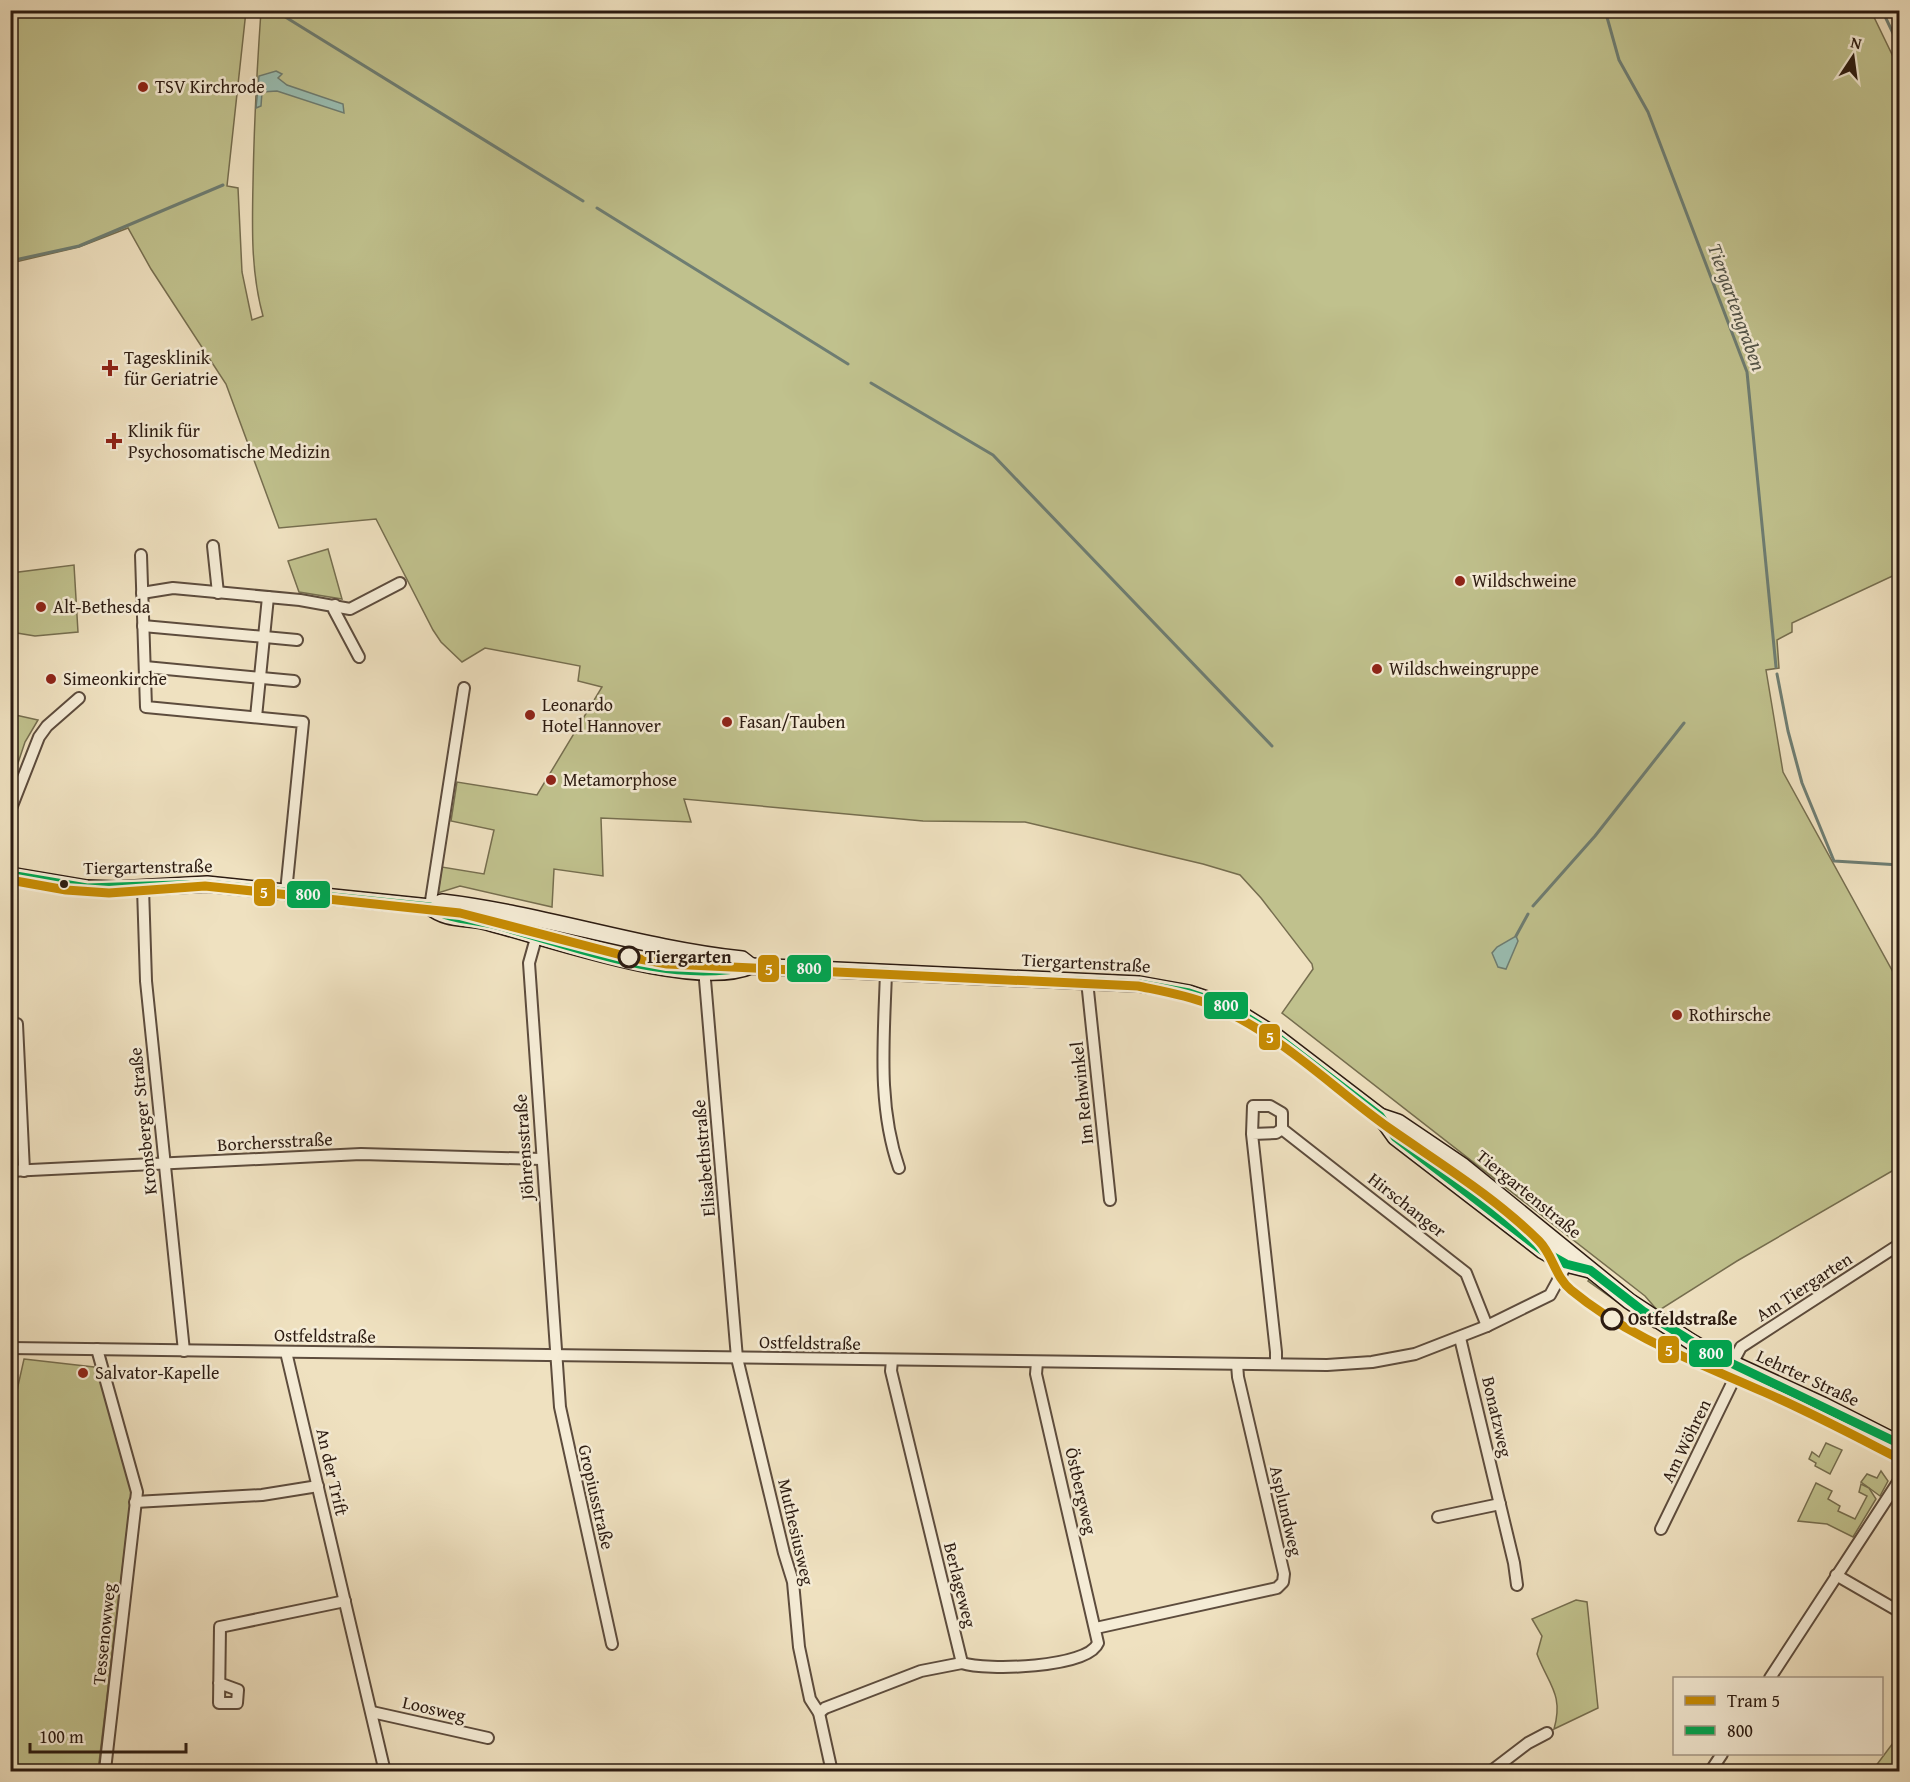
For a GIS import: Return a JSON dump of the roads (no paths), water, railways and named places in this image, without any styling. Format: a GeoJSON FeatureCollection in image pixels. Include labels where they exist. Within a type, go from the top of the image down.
{"type":"FeatureCollection","features":[{"type":"Feature","properties":{"kind":"main road","name":"Tiergartenstraße"},"geometry":{"type":"LineString","coordinates":[[10,875],[87,888],[143,888],[207,884],[430,907],[442,902],[474,906],[740,970],[751,966],[1087,981],[1167,988],[1228,1006],[1273,1034],[1380,1116],[1398,1122],[1463,1167],[1569,1259],[1590,1270],[1643,1311],[1712,1354],[1736,1366]]}},
{"type":"Feature","properties":{"kind":"main road","name":"Tiergartenstraße"},"geometry":{"type":"LineString","coordinates":[[430,907],[439,915],[482,921],[537,938],[627,960],[686,971],[706,963]]}},
{"type":"Feature","properties":{"kind":"main road","name":"Lehrter Straße"},"geometry":{"type":"LineString","coordinates":[[1736,1366],[1899,1444]]}},
{"type":"Feature","properties":{"kind":"street"},"geometry":{"type":"LineString","coordinates":[[213,546],[218,593]]}},
{"type":"Feature","properties":{"kind":"street"},"geometry":{"type":"LineString","coordinates":[[141,555],[147,706],[303,722],[286,892]]}},
{"type":"Feature","properties":{"kind":"street"},"geometry":{"type":"LineString","coordinates":[[142,593],[173,588],[268,597],[350,609],[400,583]]}},
{"type":"Feature","properties":{"kind":"street"},"geometry":{"type":"LineString","coordinates":[[256,717],[268,597]]}},
{"type":"Feature","properties":{"kind":"street"},"geometry":{"type":"LineString","coordinates":[[335,605],[334,610],[359,657]]}},
{"type":"Feature","properties":{"kind":"street"},"geometry":{"type":"LineString","coordinates":[[143,626],[297,640]]}},
{"type":"Feature","properties":{"kind":"street"},"geometry":{"type":"LineString","coordinates":[[145,667],[294,681]]}},
{"type":"Feature","properties":{"kind":"street"},"geometry":{"type":"LineString","coordinates":[[430,907],[464,688]]}},
{"type":"Feature","properties":{"kind":"street"},"geometry":{"type":"LineString","coordinates":[[10,811],[39,737],[47,726],[79,698]]}},
{"type":"Feature","properties":{"kind":"street","name":"Kronsberger Straße"},"geometry":{"type":"LineString","coordinates":[[143,888],[146,981],[184,1351]]}},
{"type":"Feature","properties":{"kind":"street","name":"Jöhrensstraße"},"geometry":{"type":"LineString","coordinates":[[537,938],[529,963],[555,1356]]}},
{"type":"Feature","properties":{"kind":"street","name":"Elisabethstraße"},"geometry":{"type":"LineString","coordinates":[[706,963],[737,1358]]}},
{"type":"Feature","properties":{"kind":"street"},"geometry":{"type":"LineString","coordinates":[[886,972],[885,1093],[889,1138],[899,1168]]}},
{"type":"Feature","properties":{"kind":"street","name":"Im Rehwinkel"},"geometry":{"type":"LineString","coordinates":[[1087,981],[1110,1200]]}},
{"type":"Feature","properties":{"kind":"street"},"geometry":{"type":"LineString","coordinates":[[17,1024],[24,1171]]}},
{"type":"Feature","properties":{"kind":"street","name":"Hirschanger"},"geometry":{"type":"LineString","coordinates":[[1276,1364],[1252,1134],[1253,1106],[1270,1106],[1282,1113],[1282,1129],[1466,1273],[1488,1326]]}},
{"type":"Feature","properties":{"kind":"street"},"geometry":{"type":"LineString","coordinates":[[1252,1134],[1276,1133],[1282,1129]]}},
{"type":"Feature","properties":{"kind":"street","name":"Borchersstraße"},"geometry":{"type":"LineString","coordinates":[[10,1171],[361,1154],[541,1159]]}},
{"type":"Feature","properties":{"kind":"street","name":"Am Tiergarten"},"geometry":{"type":"LineString","coordinates":[[1736,1366],[1741,1347],[1899,1244]]}},
{"type":"Feature","properties":{"kind":"street","name":"Ostfeldstraße"},"geometry":{"type":"LineString","coordinates":[[10,1348],[1037,1362],[1276,1364],[1372,1362],[1415,1354],[1460,1338],[1550,1294],[1569,1259]]}},
{"type":"Feature","properties":{"kind":"street","name":"Bonatzweg"},"geometry":{"type":"LineString","coordinates":[[1460,1338],[1517,1585]]}},
{"type":"Feature","properties":{"kind":"street","name":"Tessenowweg"},"geometry":{"type":"LineString","coordinates":[[97,1348],[137,1492],[105,1770]]}},
{"type":"Feature","properties":{"kind":"street","name":"An der Trift"},"geometry":{"type":"LineString","coordinates":[[286,1352],[385,1772]]}},
{"type":"Feature","properties":{"kind":"street","name":"Gropiusstraße"},"geometry":{"type":"LineString","coordinates":[[555,1356],[560,1407],[612,1644]]}},
{"type":"Feature","properties":{"kind":"street","name":"Muthesiusweg"},"geometry":{"type":"LineString","coordinates":[[737,1358],[784,1553],[791,1571],[799,1647],[810,1699],[819,1713],[832,1772]]}},
{"type":"Feature","properties":{"kind":"street","name":"Berlageweg"},"geometry":{"type":"LineString","coordinates":[[892,1360],[891,1371],[962,1663]]}},
{"type":"Feature","properties":{"kind":"street","name":"Östbergweg"},"geometry":{"type":"LineString","coordinates":[[1037,1362],[1036,1374],[1096,1628]]}},
{"type":"Feature","properties":{"kind":"street","name":"Asplundweg"},"geometry":{"type":"LineString","coordinates":[[1096,1628],[1276,1588],[1283,1582],[1284,1574],[1238,1377],[1237,1364]]}},
{"type":"Feature","properties":{"kind":"street","name":"Am Wöhren"},"geometry":{"type":"LineString","coordinates":[[1661,1529],[1736,1366]]}},
{"type":"Feature","properties":{"kind":"street"},"geometry":{"type":"LineString","coordinates":[[1771,1677],[1899,1479]]}},
{"type":"Feature","properties":{"kind":"street"},"geometry":{"type":"LineString","coordinates":[[135,1502],[262,1495],[318,1486]]}},
{"type":"Feature","properties":{"kind":"street"},"geometry":{"type":"LineString","coordinates":[[1438,1517],[1500,1504]]}},
{"type":"Feature","properties":{"kind":"street"},"geometry":{"type":"LineString","coordinates":[[1836,1575],[1899,1612]]}},
{"type":"Feature","properties":{"kind":"street"},"geometry":{"type":"LineString","coordinates":[[219,1683],[220,1627],[345,1601]]}},
{"type":"Feature","properties":{"kind":"street"},"geometry":{"type":"LineString","coordinates":[[819,1713],[825,1708],[899,1679],[962,1663],[1014,1667],[1040,1664],[1089,1653],[1096,1649],[1098,1643],[1096,1628]]}},
{"type":"Feature","properties":{"kind":"street","name":"Loosweg"},"geometry":{"type":"LineString","coordinates":[[372,1712],[488,1738]]}},
{"type":"Feature","properties":{"kind":"street"},"geometry":{"type":"LineString","coordinates":[[1490,1772],[1528,1743],[1547,1733]]}},
{"type":"Feature","properties":{"kind":"street"},"geometry":{"type":"LineString","coordinates":[[1710,1772],[1721,1755]]}},
{"type":"Feature","properties":{"kind":"water"},"geometry":{"type":"Polygon","coordinates":[[[276,71],[282,74],[278,78],[287,85],[343,104],[344,113],[277,91],[262,92],[261,106],[256,108],[259,76],[276,71]]]}},
{"type":"Feature","properties":{"kind":"water"},"geometry":{"type":"Polygon","coordinates":[[[1516,936],[1518,941],[1506,969],[1498,967],[1492,953],[1497,947],[1516,936]]]}},
{"type":"Feature","properties":{"kind":"waterway"},"geometry":{"type":"LineString","coordinates":[[274,10],[583,201]]}},
{"type":"Feature","properties":{"kind":"waterway","name":"Tiergartengraben"},"geometry":{"type":"LineString","coordinates":[[1605,10],[1619,60],[1648,112],[1747,372],[1776,667]]}},
{"type":"Feature","properties":{"kind":"waterway"},"geometry":{"type":"LineString","coordinates":[[1882,10],[1900,48]]}},
{"type":"Feature","properties":{"kind":"waterway"},"geometry":{"type":"LineString","coordinates":[[10,261],[79,246],[223,185]]}},
{"type":"Feature","properties":{"kind":"waterway"},"geometry":{"type":"LineString","coordinates":[[597,208],[848,364]]}},
{"type":"Feature","properties":{"kind":"waterway"},"geometry":{"type":"LineString","coordinates":[[871,383],[993,455],[1272,746]]}},
{"type":"Feature","properties":{"kind":"waterway","name":"Tiergartengraben"},"geometry":{"type":"LineString","coordinates":[[1777,674],[1788,731],[1802,783],[1834,861],[1900,865]]}},
{"type":"Feature","properties":{"kind":"waterway"},"geometry":{"type":"LineString","coordinates":[[1533,906],[1595,836],[1684,723]]}},
{"type":"Feature","properties":{"kind":"waterway"},"geometry":{"type":"LineString","coordinates":[[1516,936],[1528,914]]}},
{"type":"Feature","properties":{"kind":"tram line","name":"5"},"geometry":{"type":"LineString","coordinates":[[10,880],[66,890],[109,893],[205,886],[460,913],[629,957],[667,964],[1138,986],[1192,998],[1234,1015],[1258,1029],[1302,1060],[1367,1112],[1485,1195],[1539,1241],[1561,1279],[1571,1290],[1616,1322],[1664,1348],[1798,1408],[1900,1459]]}},
{"type":"Feature","properties":{"kind":"place","name":"TSV Kirchrode"},"geometry":{"type":"Point","coordinates":[143,87]}},
{"type":"Feature","properties":{"kind":"place","name":"Tagesklinik für Geriatrie"},"geometry":{"type":"Point","coordinates":[110,368]}},
{"type":"Feature","properties":{"kind":"place","name":"Klinik für Psychosomatische Medizin"},"geometry":{"type":"Point","coordinates":[114,441]}},
{"type":"Feature","properties":{"kind":"place","name":"Wildschweine"},"geometry":{"type":"Point","coordinates":[1460,581]}},
{"type":"Feature","properties":{"kind":"place","name":"Alt-Bethesda"},"geometry":{"type":"Point","coordinates":[41,607]}},
{"type":"Feature","properties":{"kind":"place","name":"Wildschweingruppe"},"geometry":{"type":"Point","coordinates":[1377,669]}},
{"type":"Feature","properties":{"kind":"place","name":"Simeonkirche"},"geometry":{"type":"Point","coordinates":[51,679]}},
{"type":"Feature","properties":{"kind":"place","name":"Leonardo Hotel Hannover"},"geometry":{"type":"Point","coordinates":[530,715]}},
{"type":"Feature","properties":{"kind":"place","name":"Fasan/Tauben"},"geometry":{"type":"Point","coordinates":[727,722]}},
{"type":"Feature","properties":{"kind":"place","name":"Metamorphose"},"geometry":{"type":"Point","coordinates":[551,780]}},
{"type":"Feature","properties":{"kind":"place","name":"Tiergarten"},"geometry":{"type":"Point","coordinates":[629,957]}},
{"type":"Feature","properties":{"kind":"place","name":"Rothirsche"},"geometry":{"type":"Point","coordinates":[1677,1015]}},
{"type":"Feature","properties":{"kind":"place","name":"Ostfeldstraße"},"geometry":{"type":"Point","coordinates":[1612,1319]}},
{"type":"Feature","properties":{"kind":"place","name":"Salvator-Kapelle"},"geometry":{"type":"Point","coordinates":[83,1373]}}]}
